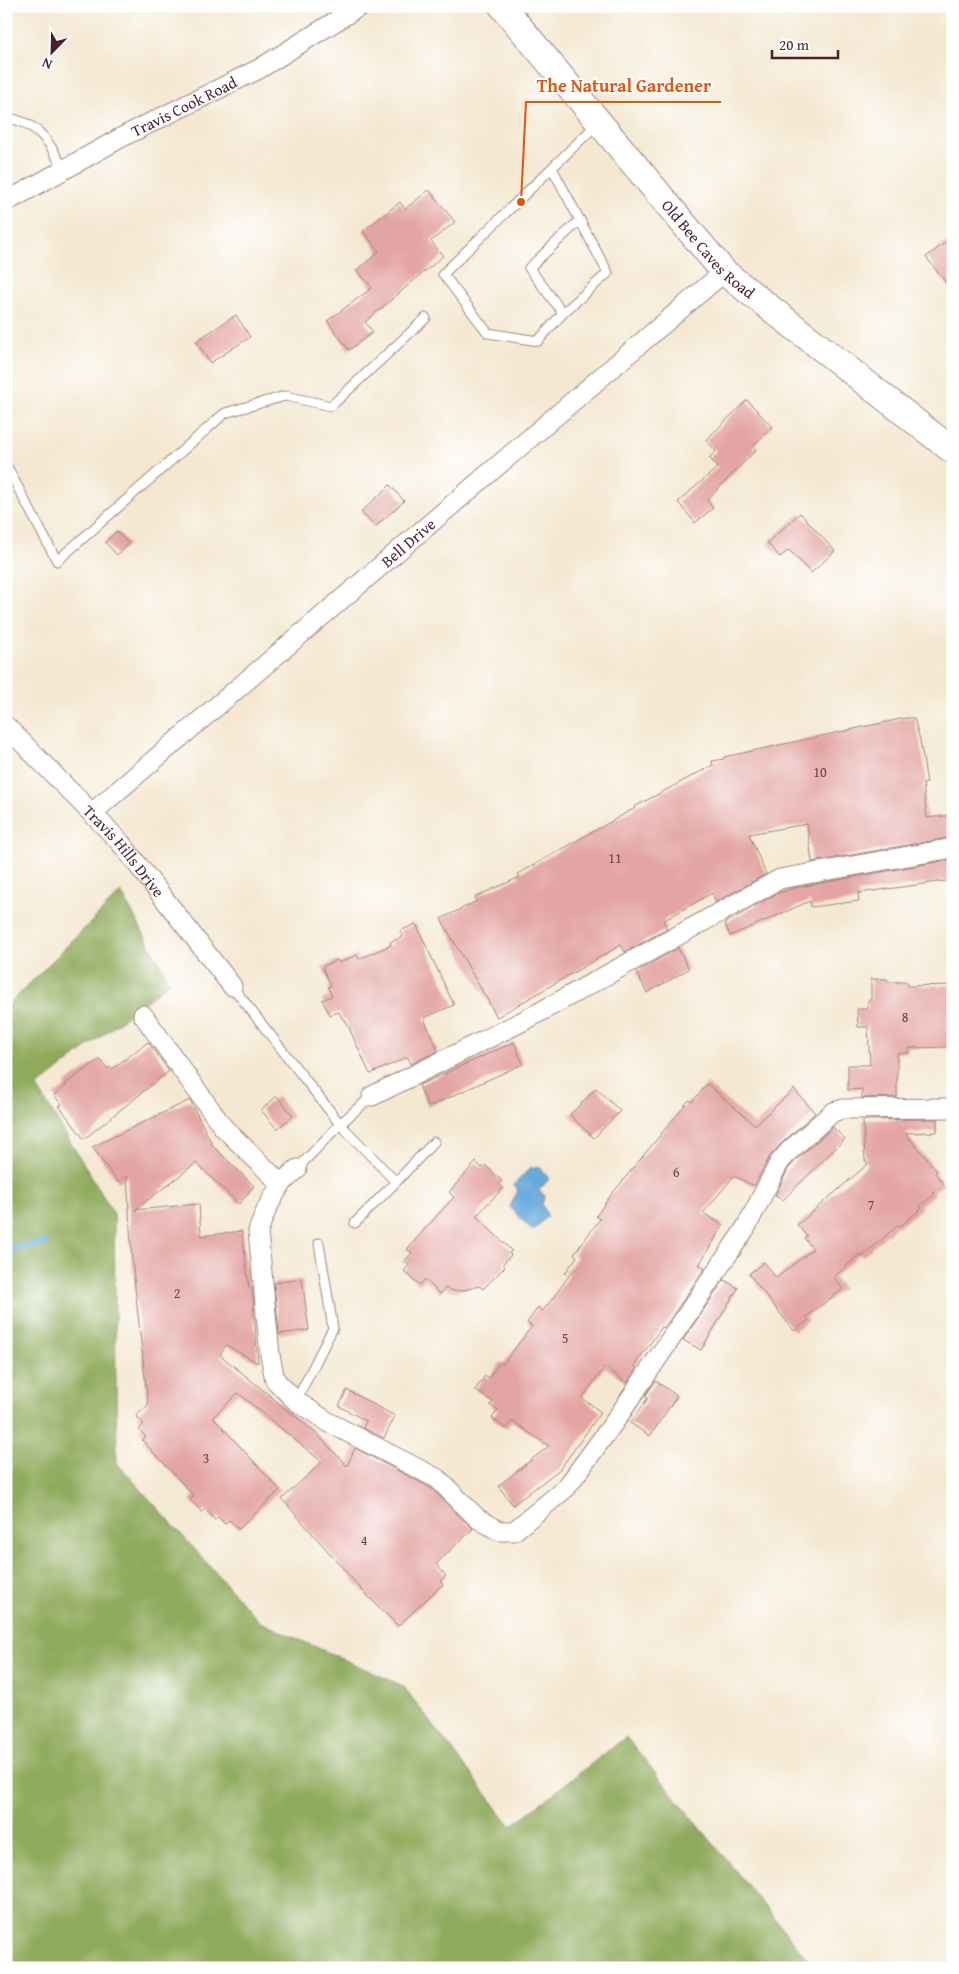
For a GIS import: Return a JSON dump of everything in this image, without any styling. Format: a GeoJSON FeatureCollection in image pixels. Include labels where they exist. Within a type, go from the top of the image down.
{"type":"FeatureCollection","features":[{"type":"Feature","properties":{"kind":"street","name":"Travis Cook Road"},"geometry":{"type":"LineString","coordinates":[[6,202],[124,136],[259,69],[360,6]]}},
{"type":"Feature","properties":{"kind":"street","name":"Old Bee Caves Road"},"geometry":{"type":"LineString","coordinates":[[502,6],[724,272],[953,451]]}},
{"type":"Feature","properties":{"kind":"street","name":"Bell Drive"},"geometry":{"type":"LineString","coordinates":[[92,813],[724,272]]}},
{"type":"Feature","properties":{"kind":"street","name":"Travis Hills Drive"},"geometry":{"type":"LineString","coordinates":[[6,726],[120,842],[232,986]]}},
{"type":"Feature","properties":{"kind":"street"},"geometry":{"type":"LineString","coordinates":[[372,1096],[530,1018],[780,879],[953,848]]}},
{"type":"Feature","properties":{"kind":"street"},"geometry":{"type":"LineString","coordinates":[[143,1015],[223,1127],[281,1184]]}},
{"type":"Feature","properties":{"kind":"street"},"geometry":{"type":"LineString","coordinates":[[297,1169],[281,1184],[267,1208],[258,1231],[270,1356],[275,1380],[296,1401],[328,1422],[438,1479],[477,1518],[499,1531],[514,1531],[566,1488],[610,1428],[745,1229],[779,1163],[789,1150],[833,1112],[843,1109],[953,1108]]}},
{"type":"Feature","properties":{"kind":"lane"},"geometry":{"type":"LineString","coordinates":[[6,118],[22,121],[43,135],[63,170]]}},
{"type":"Feature","properties":{"kind":"lane"},"geometry":{"type":"LineString","coordinates":[[552,168],[608,273],[563,313],[538,341],[488,333],[443,274],[599,122]]}},
{"type":"Feature","properties":{"kind":"lane"},"geometry":{"type":"LineString","coordinates":[[563,313],[529,268],[580,220]]}},
{"type":"Feature","properties":{"kind":"lane"},"geometry":{"type":"LineString","coordinates":[[6,465],[57,561],[225,412],[285,396],[331,406],[426,318]]}},
{"type":"Feature","properties":{"kind":"lane"},"geometry":{"type":"LineString","coordinates":[[232,986],[340,1124],[396,1182]]}},
{"type":"Feature","properties":{"kind":"lane"},"geometry":{"type":"LineString","coordinates":[[297,1169],[340,1124],[372,1096]]}},
{"type":"Feature","properties":{"kind":"lane"},"geometry":{"type":"LineString","coordinates":[[354,1223],[434,1142]]}},
{"type":"Feature","properties":{"kind":"lane"},"geometry":{"type":"LineString","coordinates":[[296,1401],[333,1328],[318,1243]]}},
{"type":"Feature","properties":{"kind":"green space"},"geometry":{"type":"Polygon","coordinates":[[[121,892],[170,982],[37,1087],[114,1214],[117,1463],[260,1622],[403,1686],[511,1826],[626,1737],[815,1968],[6,1968],[6,1007],[121,892]]]}},
{"type":"Feature","properties":{"kind":"water"},"geometry":{"type":"Polygon","coordinates":[[[537,1166],[550,1178],[539,1190],[545,1196],[542,1203],[547,1216],[533,1231],[510,1207],[518,1190],[514,1185],[531,1167],[535,1169],[537,1166]]]}},
{"type":"Feature","properties":{"kind":"building"},"geometry":{"type":"Polygon","coordinates":[[[429,190],[455,222],[431,241],[443,256],[365,322],[373,332],[349,350],[327,321],[372,288],[357,270],[379,252],[363,231],[400,202],[405,209],[429,190]]]}},
{"type":"Feature","properties":{"kind":"building"},"geometry":{"type":"Polygon","coordinates":[[[953,237],[953,292],[926,257],[953,237]]]}},
{"type":"Feature","properties":{"kind":"building"},"geometry":{"type":"Polygon","coordinates":[[[236,315],[250,337],[210,363],[196,341],[236,315]]]}},
{"type":"Feature","properties":{"kind":"building"},"geometry":{"type":"Polygon","coordinates":[[[747,400],[772,427],[753,446],[756,450],[707,500],[713,508],[695,523],[678,502],[718,467],[709,458],[716,451],[706,440],[747,400]]]}},
{"type":"Feature","properties":{"kind":"building"},"geometry":{"type":"Polygon","coordinates":[[[390,485],[404,501],[375,527],[361,512],[390,485]]]}},
{"type":"Feature","properties":{"kind":"building"},"geometry":{"type":"Polygon","coordinates":[[[800,513],[835,551],[811,573],[789,550],[780,557],[767,543],[800,513]]]}},
{"type":"Feature","properties":{"kind":"building"},"geometry":{"type":"Polygon","coordinates":[[[117,531],[129,544],[117,555],[105,542],[117,531]]]}},
{"type":"Feature","properties":{"kind":"building"},"geometry":{"type":"Polygon","coordinates":[[[905,718],[914,718],[920,740],[927,783],[923,784],[927,818],[953,815],[953,837],[812,862],[807,824],[749,834],[766,874],[716,902],[712,893],[663,921],[667,929],[625,952],[621,945],[497,1017],[441,919],[477,901],[475,897],[520,877],[518,874],[634,807],[713,765],[712,761],[905,718]]]}},
{"type":"Feature","properties":{"kind":"building"},"geometry":{"type":"Polygon","coordinates":[[[953,859],[953,880],[858,893],[859,901],[811,907],[810,901],[730,936],[725,923],[776,894],[794,888],[953,859]]]}},
{"type":"Feature","properties":{"kind":"building"},"geometry":{"type":"Polygon","coordinates":[[[416,924],[454,1005],[424,1018],[438,1051],[411,1064],[408,1057],[370,1074],[345,1019],[343,1020],[339,1012],[330,1015],[322,1000],[332,996],[328,987],[331,986],[322,967],[337,960],[339,963],[357,955],[359,959],[391,945],[390,942],[403,937],[400,931],[416,924]]]}},
{"type":"Feature","properties":{"kind":"building"},"geometry":{"type":"Polygon","coordinates":[[[678,948],[689,969],[647,993],[636,972],[678,948]]]}},
{"type":"Feature","properties":{"kind":"building"},"geometry":{"type":"Polygon","coordinates":[[[871,979],[887,979],[888,982],[907,982],[908,986],[953,985],[953,1047],[908,1048],[908,1053],[897,1053],[897,1097],[862,1098],[862,1089],[848,1090],[848,1065],[870,1065],[868,1027],[858,1027],[857,1009],[868,1009],[868,1000],[871,1000],[871,979]]]}},
{"type":"Feature","properties":{"kind":"building"},"geometry":{"type":"Polygon","coordinates":[[[148,1042],[169,1071],[84,1139],[59,1106],[62,1105],[54,1095],[66,1086],[65,1084],[100,1059],[108,1069],[110,1067],[112,1069],[148,1042]]]}},
{"type":"Feature","properties":{"kind":"building"},"geometry":{"type":"Polygon","coordinates":[[[514,1042],[523,1064],[428,1107],[419,1085],[514,1042]]]}},
{"type":"Feature","properties":{"kind":"building"},"geometry":{"type":"Polygon","coordinates":[[[707,1084],[755,1125],[794,1089],[815,1113],[770,1156],[754,1186],[734,1176],[703,1213],[723,1225],[699,1265],[705,1268],[664,1328],[662,1327],[634,1366],[637,1368],[627,1383],[605,1367],[582,1398],[601,1412],[560,1469],[513,1505],[498,1486],[549,1446],[512,1421],[506,1429],[492,1418],[498,1410],[490,1405],[493,1402],[475,1390],[485,1376],[488,1379],[500,1362],[503,1364],[532,1326],[527,1323],[538,1307],[543,1311],[569,1276],[565,1273],[577,1257],[574,1254],[600,1219],[596,1216],[611,1195],[689,1100],[692,1102],[707,1084]]]}},
{"type":"Feature","properties":{"kind":"building"},"geometry":{"type":"Polygon","coordinates":[[[596,1088],[620,1111],[594,1138],[570,1115],[596,1088]]]}},
{"type":"Feature","properties":{"kind":"building"},"geometry":{"type":"Polygon","coordinates":[[[277,1096],[293,1116],[277,1129],[261,1110],[277,1096]]]}},
{"type":"Feature","properties":{"kind":"building"},"geometry":{"type":"Polygon","coordinates":[[[190,1100],[213,1146],[254,1186],[239,1204],[196,1163],[135,1210],[199,1204],[201,1236],[242,1231],[249,1287],[252,1287],[258,1363],[226,1345],[220,1355],[317,1434],[347,1466],[355,1448],[431,1488],[473,1529],[436,1564],[446,1576],[440,1581],[443,1584],[398,1626],[363,1591],[282,1499],[322,1462],[238,1393],[213,1417],[280,1490],[239,1529],[229,1520],[225,1524],[218,1517],[215,1520],[205,1509],[202,1512],[190,1500],[194,1496],[142,1440],[146,1437],[139,1430],[144,1424],[136,1416],[148,1405],[132,1261],[127,1176],[118,1182],[92,1147],[190,1100]]]}},
{"type":"Feature","properties":{"kind":"building"},"geometry":{"type":"Polygon","coordinates":[[[937,1119],[937,1132],[905,1133],[937,1171],[935,1173],[944,1184],[933,1192],[935,1194],[920,1206],[922,1208],[899,1227],[898,1225],[862,1257],[860,1254],[834,1277],[843,1289],[806,1317],[809,1320],[794,1331],[749,1274],[764,1262],[776,1278],[813,1249],[804,1238],[807,1236],[797,1225],[868,1164],[865,1160],[863,1120],[937,1119]]]}},
{"type":"Feature","properties":{"kind":"building"},"geometry":{"type":"Polygon","coordinates":[[[833,1127],[845,1139],[783,1200],[775,1196],[788,1169],[833,1127]]]}},
{"type":"Feature","properties":{"kind":"building"},"geometry":{"type":"Polygon","coordinates":[[[476,1162],[482,1168],[485,1165],[502,1181],[499,1184],[503,1188],[476,1216],[512,1251],[509,1253],[511,1255],[503,1264],[505,1267],[483,1289],[479,1286],[454,1291],[445,1288],[440,1294],[425,1279],[420,1285],[404,1271],[409,1265],[404,1261],[412,1253],[407,1249],[454,1197],[449,1192],[476,1162]]]}},
{"type":"Feature","properties":{"kind":"building"},"geometry":{"type":"Polygon","coordinates":[[[302,1279],[309,1330],[279,1334],[274,1283],[302,1279]]]}},
{"type":"Feature","properties":{"kind":"building"},"geometry":{"type":"Polygon","coordinates":[[[724,1280],[738,1288],[701,1350],[683,1340],[724,1280]]]}},
{"type":"Feature","properties":{"kind":"building"},"geometry":{"type":"Polygon","coordinates":[[[656,1381],[677,1396],[650,1436],[630,1423],[648,1398],[645,1396],[656,1381]]]}},
{"type":"Feature","properties":{"kind":"building"},"geometry":{"type":"Polygon","coordinates":[[[347,1390],[395,1416],[384,1438],[363,1428],[366,1421],[339,1406],[347,1390]]]}},
{"type":"Feature","properties":{"kind":"waterway"},"geometry":{"type":"LineString","coordinates":[[6,1250],[45,1243]]}},
{"type":"Feature","properties":{"kind":"place","name":"The Natural Gardener"},"geometry":{"type":"Point","coordinates":[521,202]}}]}
